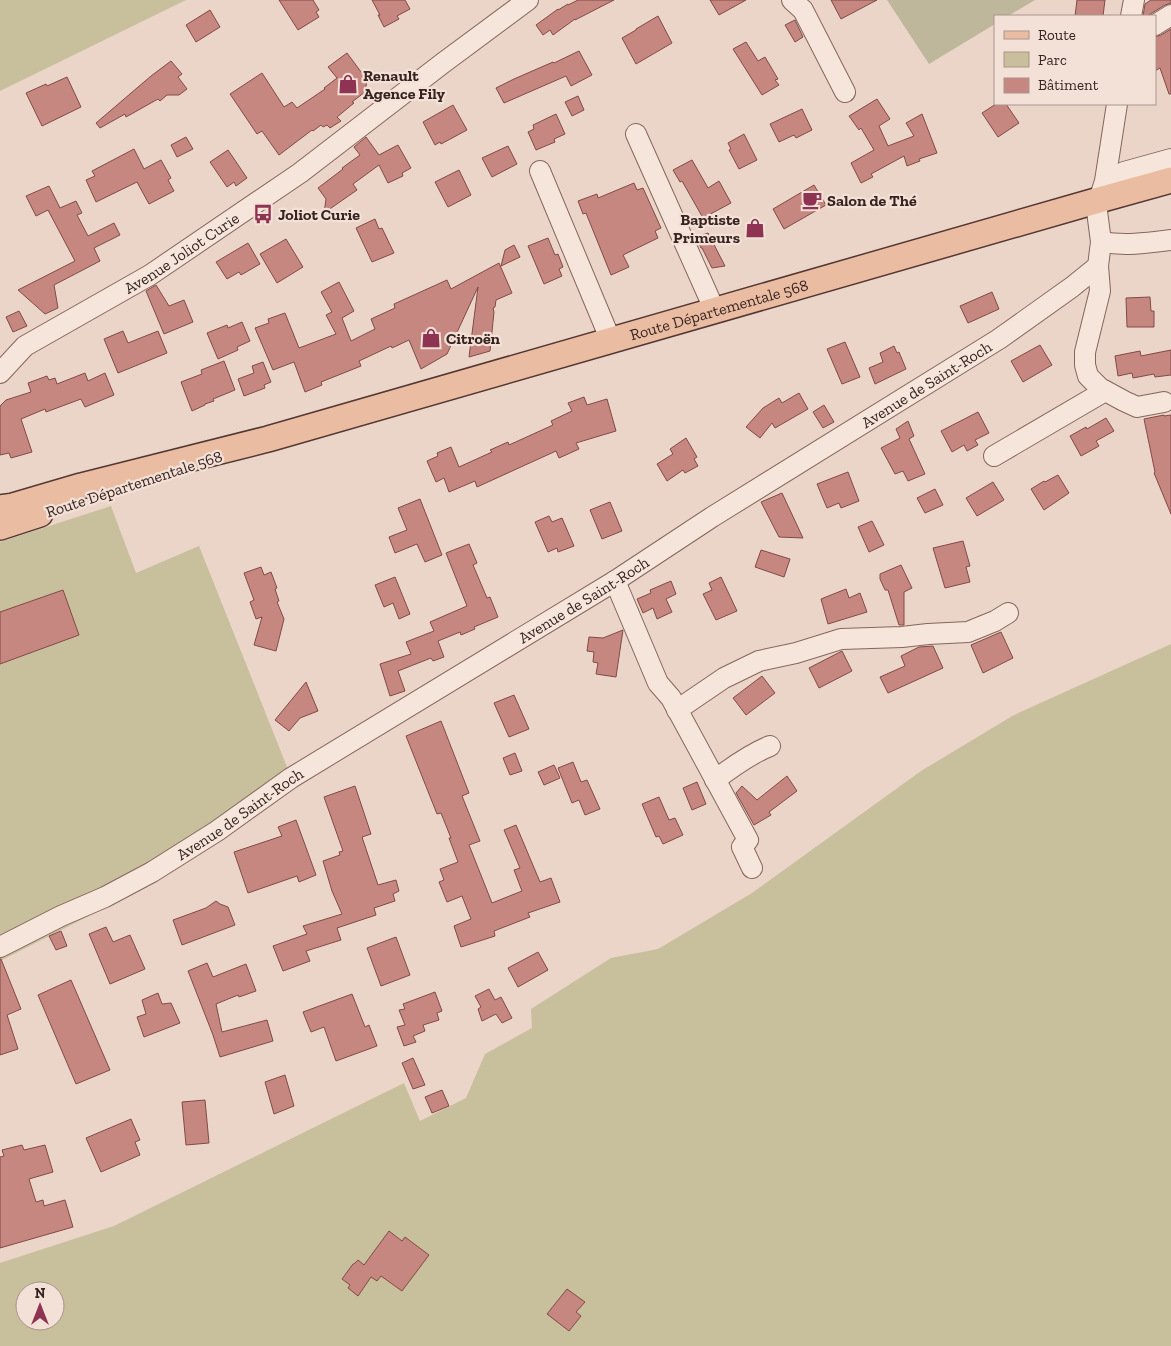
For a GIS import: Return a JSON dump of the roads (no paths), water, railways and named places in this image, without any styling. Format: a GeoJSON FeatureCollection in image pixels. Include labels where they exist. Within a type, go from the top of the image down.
{"type":"FeatureCollection","features":[{"type":"Feature","properties":{"kind":"main road","name":"Route Départementale 568"},"geometry":{"type":"LineString","coordinates":[[0,527],[268,440],[1171,180]]}},
{"type":"Feature","properties":{"kind":"main road","name":"Route Départementale 568"},"geometry":{"type":"LineString","coordinates":[[0,508],[268,440]]}},
{"type":"Feature","properties":{"kind":"street","name":"Avenue Joliot Curie"},"geometry":{"type":"LineString","coordinates":[[0,373],[25,346],[150,275],[300,173],[528,0]]}},
{"type":"Feature","properties":{"kind":"street"},"geometry":{"type":"LineString","coordinates":[[792,0],[803,10],[845,92]]}},
{"type":"Feature","properties":{"kind":"street"},"geometry":{"type":"LineString","coordinates":[[1131,15],[1134,0]]}},
{"type":"Feature","properties":{"kind":"street"},"geometry":{"type":"LineString","coordinates":[[1156,24],[1171,15]]}},
{"type":"Feature","properties":{"kind":"street"},"geometry":{"type":"LineString","coordinates":[[1106,198],[1105,181],[1117,105]]}},
{"type":"Feature","properties":{"kind":"street"},"geometry":{"type":"LineString","coordinates":[[636,134],[715,310]]}},
{"type":"Feature","properties":{"kind":"street"},"geometry":{"type":"LineString","coordinates":[[1164,402],[1137,407],[1100,388],[1088,376],[1085,365],[1085,352],[1100,290],[1098,266],[1101,242],[1097,211],[1124,172],[1171,158]]}},
{"type":"Feature","properties":{"kind":"street"},"geometry":{"type":"LineString","coordinates":[[540,171],[611,340]]}},
{"type":"Feature","properties":{"kind":"street"},"geometry":{"type":"LineString","coordinates":[[1101,242],[1130,245],[1171,240]]}},
{"type":"Feature","properties":{"kind":"street","name":"Avenue de Saint-Roch"},"geometry":{"type":"LineString","coordinates":[[0,948],[61,916],[106,897],[152,872],[217,831],[291,778],[614,581],[712,517],[999,339],[1098,266]]}},
{"type":"Feature","properties":{"kind":"street"},"geometry":{"type":"LineString","coordinates":[[0,357],[25,346]]}},
{"type":"Feature","properties":{"kind":"street"},"geometry":{"type":"LineString","coordinates":[[994,456],[1105,390]]}},
{"type":"Feature","properties":{"kind":"street"},"geometry":{"type":"LineString","coordinates":[[614,581],[658,683],[671,698],[748,840],[742,847],[752,868]]}},
{"type":"Feature","properties":{"kind":"street"},"geometry":{"type":"LineString","coordinates":[[677,710],[724,678],[759,661],[796,653],[840,639],[968,632],[1008,614]]}},
{"type":"Feature","properties":{"kind":"street"},"geometry":{"type":"LineString","coordinates":[[715,780],[730,768],[770,746]]}},
{"type":"Feature","properties":{"kind":"place","name":"Renault Agence Fily"},"geometry":{"type":"Point","coordinates":[348,84]}},
{"type":"Feature","properties":{"kind":"place","name":"Salon de Thé"},"geometry":{"type":"Point","coordinates":[812,200]}},
{"type":"Feature","properties":{"kind":"place","name":"Joliot Curie"},"geometry":{"type":"Point","coordinates":[263,214]}},
{"type":"Feature","properties":{"kind":"place","name":"Baptiste Primeurs"},"geometry":{"type":"Point","coordinates":[755,228]}},
{"type":"Feature","properties":{"kind":"place","name":"Citroën"},"geometry":{"type":"Point","coordinates":[431,338]}}]}
